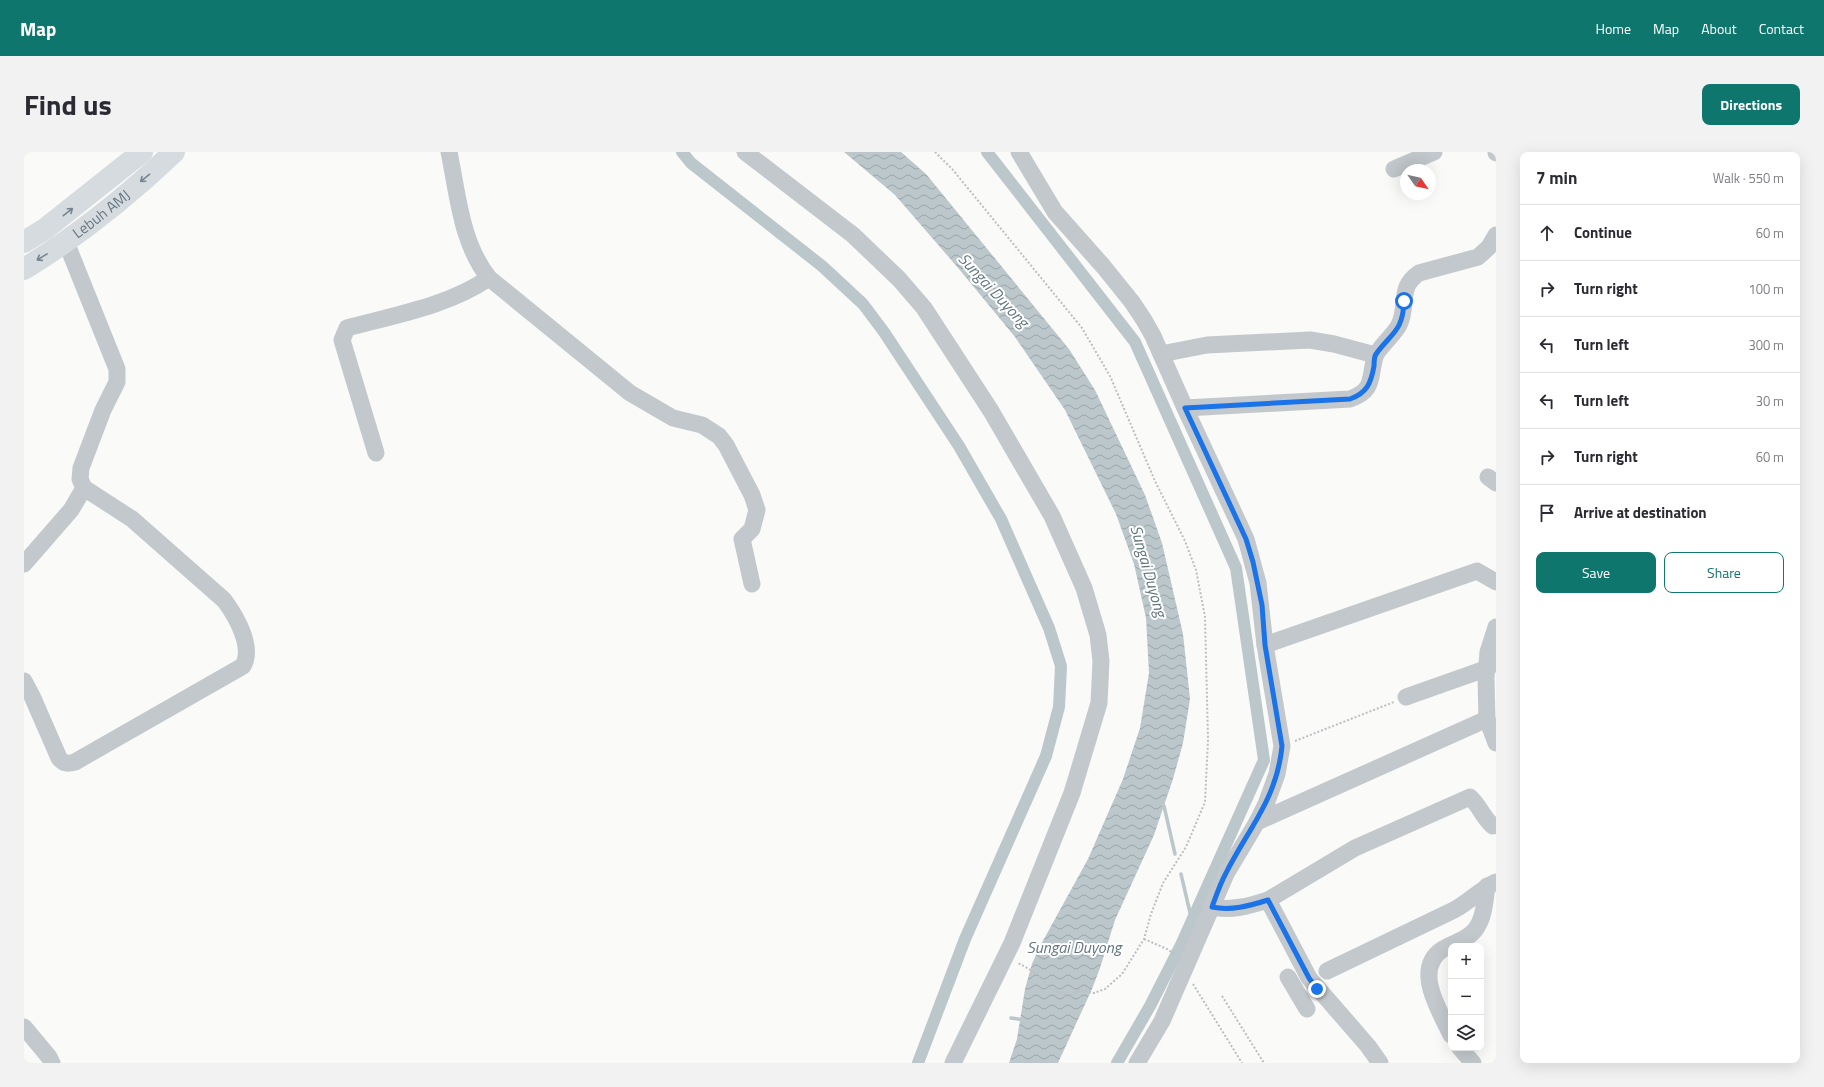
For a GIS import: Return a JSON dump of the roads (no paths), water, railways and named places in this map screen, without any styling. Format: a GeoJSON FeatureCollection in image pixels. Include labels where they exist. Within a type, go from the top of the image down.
{"type":"FeatureCollection","features":[{"type":"Feature","properties":{"kind":"highway","name":"Lebuh AMJ"},"geometry":{"type":"LineString","coordinates":[[24,242],[45,230],[142,152]]}},
{"type":"Feature","properties":{"kind":"highway","name":"Lebuh AMJ"},"geometry":{"type":"LineString","coordinates":[[24,268],[66,242],[153,172],[174,152]]}},
{"type":"Feature","properties":{"kind":"street"},"geometry":{"type":"LineString","coordinates":[[450,152],[465,231],[473,253],[481,268],[489,278],[630,393],[673,418],[702,425],[719,436],[726,445],[752,495],[757,510],[752,529],[742,539],[752,584]]}},
{"type":"Feature","properties":{"kind":"street"},"geometry":{"type":"LineString","coordinates":[[745,152],[853,235],[899,279],[924,308],[991,411],[1052,516],[1084,588],[1098,635],[1101,661],[1099,703],[1072,793],[1006,956],[953,1063]]}},
{"type":"Feature","properties":{"kind":"street"},"geometry":{"type":"LineString","coordinates":[[1019,152],[1055,212],[1132,302],[1150,331],[1246,539],[1258,583],[1265,645],[1282,746],[1281,758],[1272,790],[1257,822],[1226,874],[1162,1021],[1137,1063]]}},
{"type":"Feature","properties":{"kind":"street"},"geometry":{"type":"LineString","coordinates":[[1394,169],[1434,152]]}},
{"type":"Feature","properties":{"kind":"street"},"geometry":{"type":"LineString","coordinates":[[1185,408],[1350,399],[1366,390],[1370,383],[1375,356],[1390,339],[1399,325],[1403,314],[1405,288],[1411,278],[1418,273],[1478,257],[1489,247],[1496,235]]}},
{"type":"Feature","properties":{"kind":"street"},"geometry":{"type":"LineString","coordinates":[[24,681],[59,758],[68,764],[75,762],[242,666],[246,660],[247,647],[234,614],[224,600],[132,519],[84,488],[80,479],[81,468],[103,410],[117,382],[117,369],[66,242]]}},
{"type":"Feature","properties":{"kind":"street"},"geometry":{"type":"LineString","coordinates":[[376,453],[342,340],[347,328],[421,308],[465,292],[489,278]]}},
{"type":"Feature","properties":{"kind":"street"},"geometry":{"type":"LineString","coordinates":[[1161,354],[1207,345],[1310,340],[1334,344],[1375,356]]}},
{"type":"Feature","properties":{"kind":"street"},"geometry":{"type":"LineString","coordinates":[[24,564],[63,519],[84,488]]}},
{"type":"Feature","properties":{"kind":"street"},"geometry":{"type":"LineString","coordinates":[[1265,645],[1478,571],[1496,582]]}},
{"type":"Feature","properties":{"kind":"street"},"geometry":{"type":"LineString","coordinates":[[1496,627],[1488,652],[1492,664],[1486,678],[1487,719],[1496,743]]}},
{"type":"Feature","properties":{"kind":"street"},"geometry":{"type":"LineString","coordinates":[[1406,697],[1492,664]]}},
{"type":"Feature","properties":{"kind":"street"},"geometry":{"type":"LineString","coordinates":[[1257,822],[1487,719]]}},
{"type":"Feature","properties":{"kind":"street"},"geometry":{"type":"LineString","coordinates":[[1212,907],[1223,909],[1247,907],[1268,900],[1355,848],[1470,797],[1477,803],[1485,820],[1493,826],[1496,825]]}},
{"type":"Feature","properties":{"kind":"street"},"geometry":{"type":"LineString","coordinates":[[1328,971],[1454,910],[1492,884]]}},
{"type":"Feature","properties":{"kind":"street"},"geometry":{"type":"LineString","coordinates":[[1448,1028],[1432,992],[1429,978],[1429,968],[1434,958],[1443,949],[1466,938],[1476,930],[1492,884]]}},
{"type":"Feature","properties":{"kind":"street"},"geometry":{"type":"LineString","coordinates":[[1268,900],[1309,978],[1368,1046],[1380,1063]]}},
{"type":"Feature","properties":{"kind":"street"},"geometry":{"type":"LineString","coordinates":[[1307,1009],[1290,981],[1309,978]]}},
{"type":"Feature","properties":{"kind":"street"},"geometry":{"type":"LineString","coordinates":[[24,1027],[49,1057],[52,1063]]}},
{"type":"Feature","properties":{"kind":"street"},"geometry":{"type":"LineString","coordinates":[[1463,1051],[1473,1063]]}},
{"type":"Feature","properties":{"kind":"water","name":"Sungai Duyong"},"geometry":{"type":"Polygon","coordinates":[[[844,152],[901,152],[926,174],[1069,349],[1095,390],[1145,495],[1162,543],[1183,634],[1190,699],[1183,743],[1173,779],[1154,835],[1115,920],[1092,989],[1058,1063],[1009,1063],[1017,1039],[1025,989],[1032,964],[1039,948],[1088,859],[1123,779],[1140,728],[1149,673],[1146,618],[1134,564],[1116,514],[1065,410],[1015,337],[895,195],[844,152]]]}},
{"type":"Feature","properties":{"kind":"waterway"},"geometry":{"type":"LineString","coordinates":[[682,152],[691,163],[822,266],[863,304],[884,332],[959,446],[1001,519],[1049,628],[1061,666],[1059,707],[1046,756],[965,939],[918,1063]]}},
{"type":"Feature","properties":{"kind":"waterway"},"geometry":{"type":"LineString","coordinates":[[987,152],[1135,342],[1236,568],[1264,760],[1181,945],[1150,1006],[1117,1063]]}},
{"type":"Feature","properties":{"kind":"waterway"},"geometry":{"type":"LineString","coordinates":[[1162,804],[1164,806],[1175,854]]}},
{"type":"Feature","properties":{"kind":"waterway"},"geometry":{"type":"LineString","coordinates":[[1181,874],[1192,921]]}},
{"type":"Feature","properties":{"kind":"waterway"},"geometry":{"type":"LineString","coordinates":[[1011,1018],[1024,1020]]}}]}
